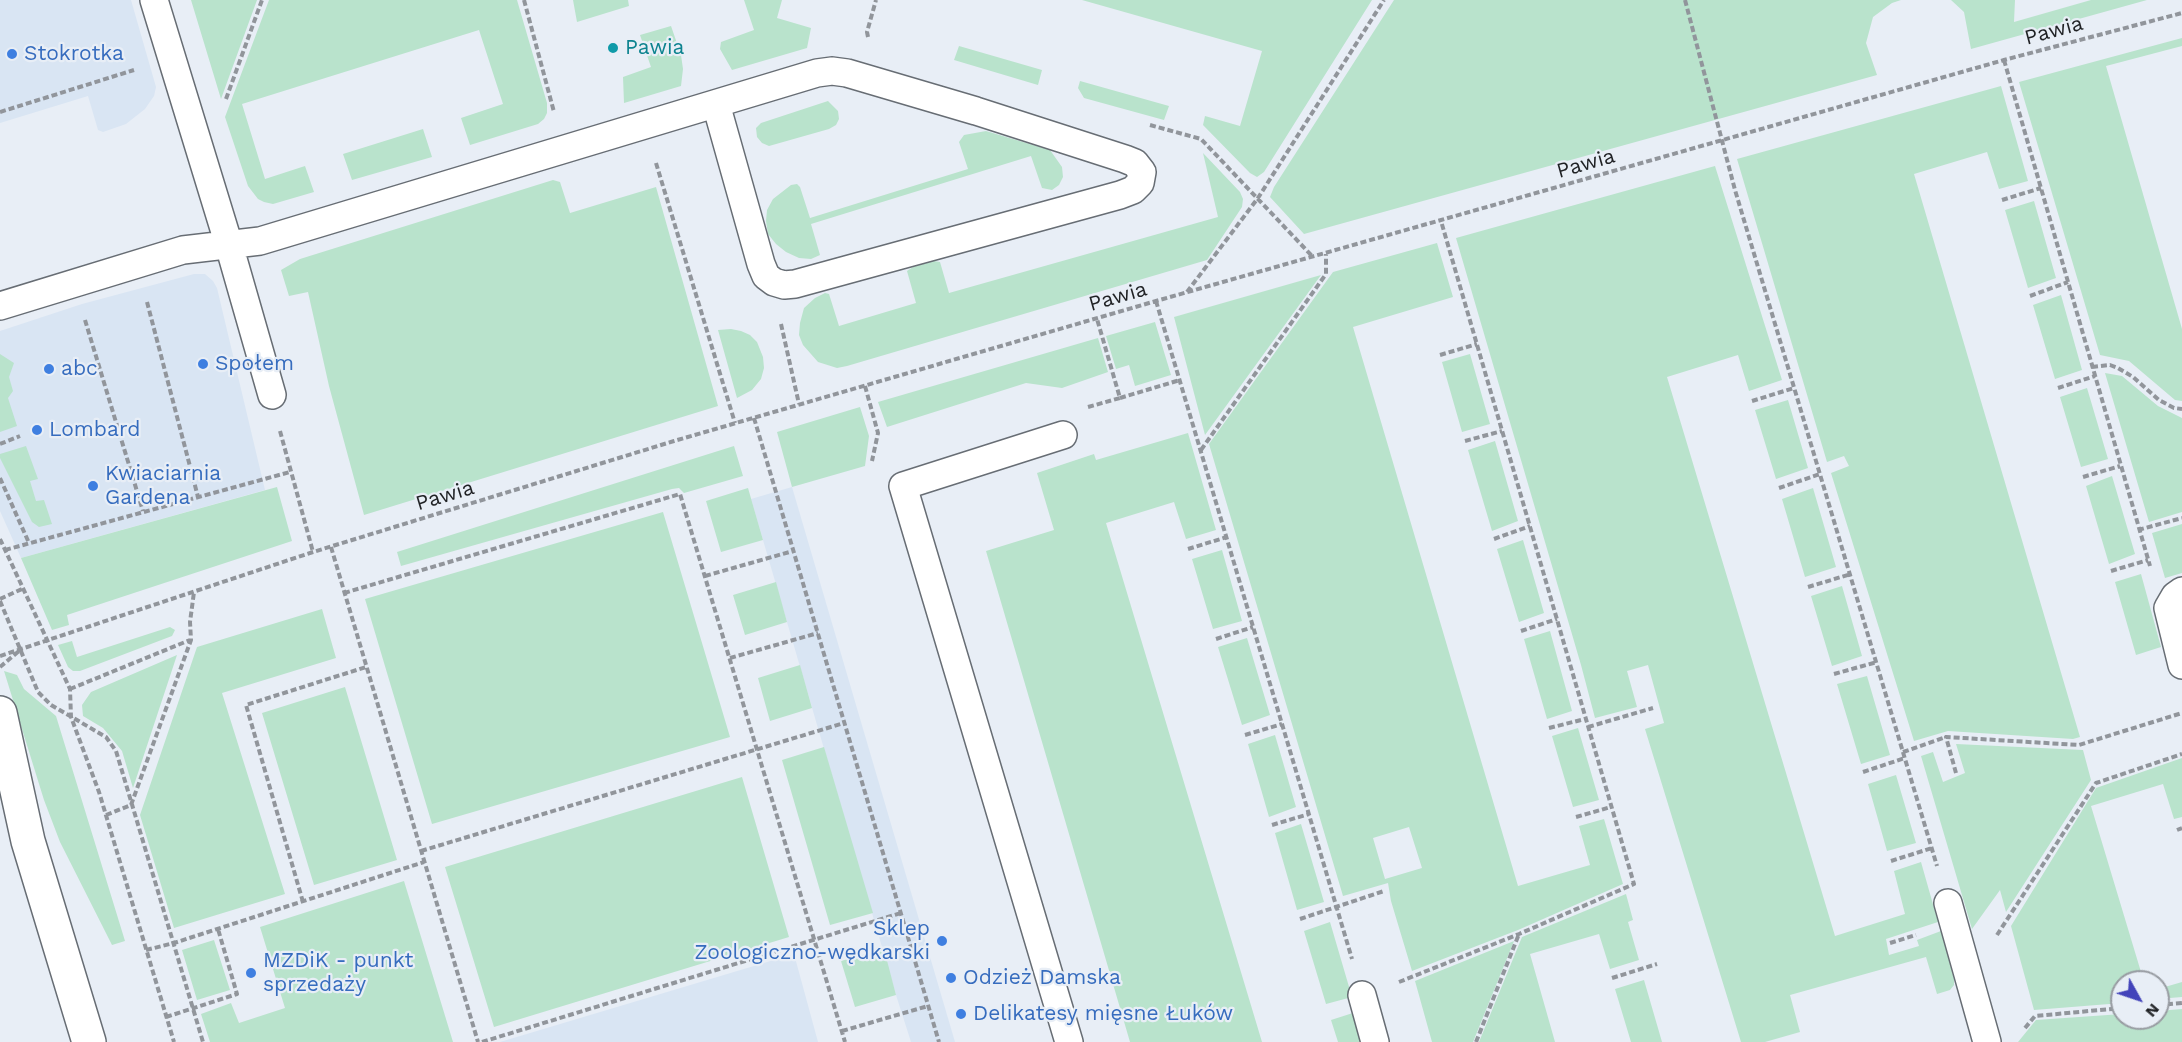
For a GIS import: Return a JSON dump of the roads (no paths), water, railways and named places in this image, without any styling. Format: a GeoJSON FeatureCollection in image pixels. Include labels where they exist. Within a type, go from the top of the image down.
{"type":"FeatureCollection","features":[{"type":"Feature","properties":{"kind":"street"},"geometry":{"type":"LineString","coordinates":[[0,713],[28,841],[89,1042]]}},
{"type":"Feature","properties":{"kind":"lane"},"geometry":{"type":"LineString","coordinates":[[154,0],[230,245],[272,395]]}},
{"type":"Feature","properties":{"kind":"lane"},"geometry":{"type":"LineString","coordinates":[[0,306],[183,250],[260,241],[817,73],[832,71],[847,73],[1125,159],[1134,163],[1142,172],[1140,183],[1133,190],[1120,195],[795,284],[784,285],[766,276],[761,264],[716,104]]}},
{"type":"Feature","properties":{"kind":"lane"},"geometry":{"type":"LineString","coordinates":[[1063,435],[903,486],[1069,1042]]}},
{"type":"Feature","properties":{"kind":"lane"},"geometry":{"type":"LineString","coordinates":[[2177,596],[2168,608],[2182,666]]}},
{"type":"Feature","properties":{"kind":"lane"},"geometry":{"type":"LineString","coordinates":[[1948,903],[1987,1042]]}},
{"type":"Feature","properties":{"kind":"lane"},"geometry":{"type":"LineString","coordinates":[[1362,995],[1375,1042]]}},
{"type":"Feature","properties":{"kind":"place","name":"Pawia"},"geometry":{"type":"Point","coordinates":[613,48]}},
{"type":"Feature","properties":{"kind":"place","name":"Stokrotka"},"geometry":{"type":"Point","coordinates":[12,54]}},
{"type":"Feature","properties":{"kind":"place","name":"Społem"},"geometry":{"type":"Point","coordinates":[203,364]}},
{"type":"Feature","properties":{"kind":"place","name":"abc"},"geometry":{"type":"Point","coordinates":[49,369]}},
{"type":"Feature","properties":{"kind":"place","name":"Lombard"},"geometry":{"type":"Point","coordinates":[37,430]}},
{"type":"Feature","properties":{"kind":"place","name":"Kwiaciarnia Gardena"},"geometry":{"type":"Point","coordinates":[93,486]}},
{"type":"Feature","properties":{"kind":"place","name":"Sklep Zoologiczno-wędkarski"},"geometry":{"type":"Point","coordinates":[942,941]}},
{"type":"Feature","properties":{"kind":"place","name":"MZDiK - punkt sprzedaży"},"geometry":{"type":"Point","coordinates":[251,973]}},
{"type":"Feature","properties":{"kind":"place","name":"Odzież Damska"},"geometry":{"type":"Point","coordinates":[951,978]}},
{"type":"Feature","properties":{"kind":"place","name":"Delikatesy mięsne Łuków"},"geometry":{"type":"Point","coordinates":[961,1014]}}]}
